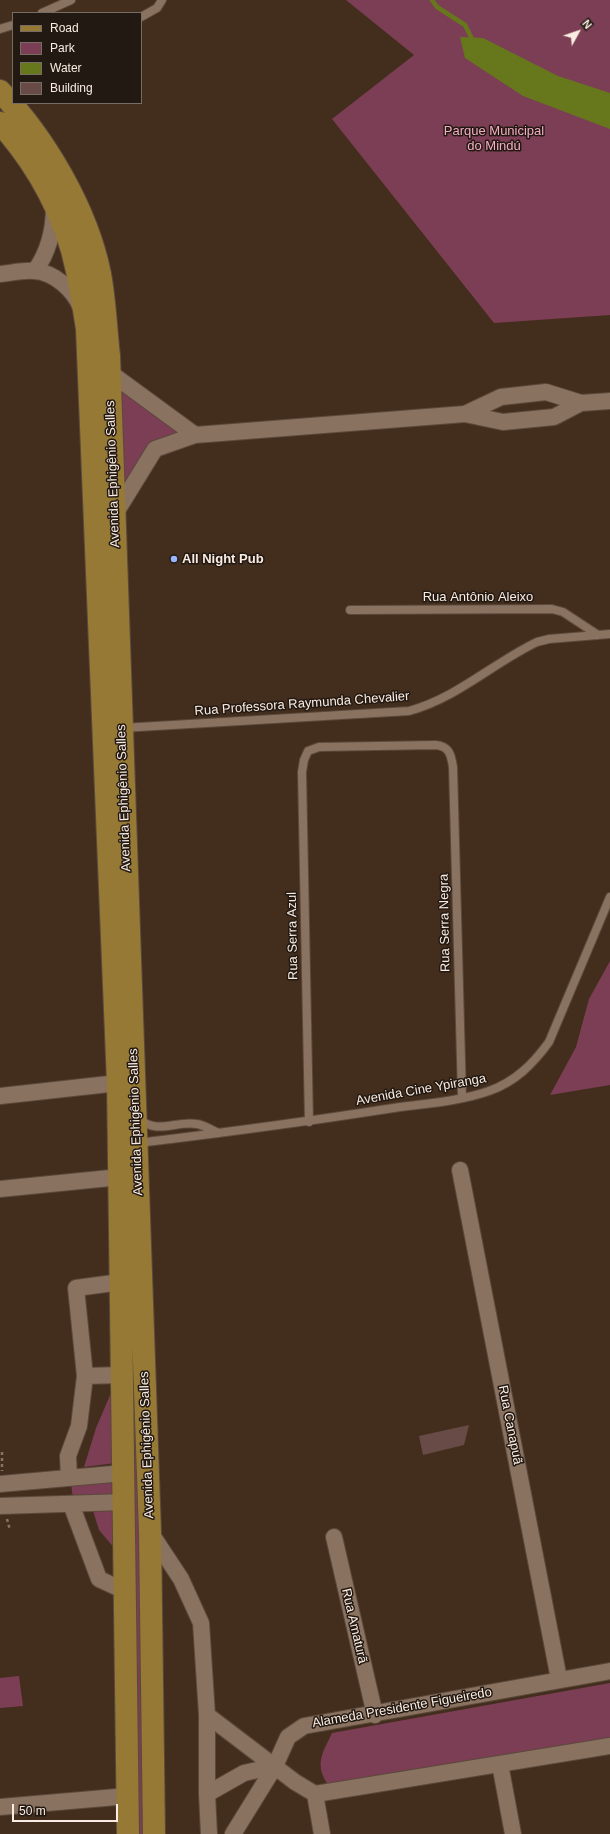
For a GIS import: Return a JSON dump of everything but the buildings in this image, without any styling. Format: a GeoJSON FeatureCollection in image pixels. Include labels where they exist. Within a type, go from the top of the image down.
{"type":"FeatureCollection","features":[{"type":"Feature","properties":{"kind":"main road","name":"Avenida Ephigênio Salles"},"geometry":{"type":"LineString","coordinates":[[5,92],[12,102]]}},
{"type":"Feature","properties":{"kind":"main road","name":"Avenida Ephigênio Salles"},"geometry":{"type":"LineString","coordinates":[[13,104],[51,158],[87,228],[100,274],[109,356],[150,1532],[154,1834]]}},
{"type":"Feature","properties":{"kind":"main road","name":"Avenida Ephigênio Salles"},"geometry":{"type":"LineString","coordinates":[[0,123],[30,161],[61,217],[77,270],[85,319],[118,1083],[128,1834]]}},
{"type":"Feature","properties":{"kind":"street"},"geometry":{"type":"LineString","coordinates":[[35,271],[45,257],[50,241],[54,224],[54,204]]}},
{"type":"Feature","properties":{"kind":"street"},"geometry":{"type":"LineString","coordinates":[[0,274],[35,271],[52,277],[67,287],[78,302],[85,319]]}},
{"type":"Feature","properties":{"kind":"street"},"geometry":{"type":"LineString","coordinates":[[109,372],[195,435]]}},
{"type":"Feature","properties":{"kind":"street"},"geometry":{"type":"LineString","coordinates":[[465,414],[501,397],[546,392],[581,403],[610,401]]}},
{"type":"Feature","properties":{"kind":"street"},"geometry":{"type":"LineString","coordinates":[[114,514],[155,449],[195,435],[465,414],[503,422],[554,416],[581,403]]}},
{"type":"Feature","properties":{"kind":"street"},"geometry":{"type":"LineString","coordinates":[[0,1096],[118,1083]]}},
{"type":"Feature","properties":{"kind":"street","name":"Rua Canapuã"},"geometry":{"type":"LineString","coordinates":[[460,1170],[560,1679]]}},
{"type":"Feature","properties":{"kind":"street","name":"Avenida Ephigênio Salles"},"geometry":{"type":"LineString","coordinates":[[0,1189],[120,1177]]}},
{"type":"Feature","properties":{"kind":"street"},"geometry":{"type":"LineString","coordinates":[[69,1478],[68,1456],[79,1426],[85,1376],[76,1288],[121,1282]]}},
{"type":"Feature","properties":{"kind":"street"},"geometry":{"type":"LineString","coordinates":[[85,1376],[122,1375]]}},
{"type":"Feature","properties":{"kind":"street"},"geometry":{"type":"LineString","coordinates":[[0,1484],[124,1473]]}},
{"type":"Feature","properties":{"kind":"street"},"geometry":{"type":"LineString","coordinates":[[0,1506],[124,1502]]}},
{"type":"Feature","properties":{"kind":"street"},"geometry":{"type":"LineString","coordinates":[[71,1504],[99,1579],[125,1591]]}},
{"type":"Feature","properties":{"kind":"street","name":"Avenida Ephigênio Salles"},"geometry":{"type":"LineString","coordinates":[[150,1532],[181,1579],[201,1623],[207,1715],[207,1794],[209,1834]]}},
{"type":"Feature","properties":{"kind":"street","name":"Rua Amaturã"},"geometry":{"type":"LineString","coordinates":[[334,1537],[375,1715]]}},
{"type":"Feature","properties":{"kind":"street","name":"Alameda Presidente Figueiredo"},"geometry":{"type":"LineString","coordinates":[[275,1766],[288,1737],[304,1726],[375,1715],[560,1679],[610,1671]]}},
{"type":"Feature","properties":{"kind":"street"},"geometry":{"type":"LineString","coordinates":[[207,1715],[294,1782],[315,1794],[610,1746]]}},
{"type":"Feature","properties":{"kind":"street"},"geometry":{"type":"LineString","coordinates":[[500,1764],[513,1834]]}},
{"type":"Feature","properties":{"kind":"street"},"geometry":{"type":"LineString","coordinates":[[207,1794],[244,1773],[275,1766]]}},
{"type":"Feature","properties":{"kind":"street"},"geometry":{"type":"LineString","coordinates":[[233,1834],[275,1766]]}},
{"type":"Feature","properties":{"kind":"street"},"geometry":{"type":"LineString","coordinates":[[315,1794],[322,1834]]}},
{"type":"Feature","properties":{"kind":"street"},"geometry":{"type":"LineString","coordinates":[[0,1807],[128,1796]]}},
{"type":"Feature","properties":{"kind":"lane"},"geometry":{"type":"LineString","coordinates":[[44,12],[71,0]]}},
{"type":"Feature","properties":{"kind":"lane"},"geometry":{"type":"LineString","coordinates":[[142,16],[157,8],[162,0]]}},
{"type":"Feature","properties":{"kind":"lane"},"geometry":{"type":"LineString","coordinates":[[0,29],[12,25]]}},
{"type":"Feature","properties":{"kind":"lane","name":"Rua Antônio Aleixo"},"geometry":{"type":"LineString","coordinates":[[350,610],[552,609],[568,615],[598,635]]}},
{"type":"Feature","properties":{"kind":"lane","name":"Rua Professora Raymunda Chevalier"},"geometry":{"type":"LineString","coordinates":[[122,728],[409,711],[444,698],[538,642],[549,639],[610,634]]}},
{"type":"Feature","properties":{"kind":"lane","name":"Rua Serra Azul"},"geometry":{"type":"LineString","coordinates":[[309,1122],[302,772],[304,760],[308,751],[319,747],[435,745],[442,746],[448,750]]}},
{"type":"Feature","properties":{"kind":"lane","name":"Rua Serra Negra"},"geometry":{"type":"LineString","coordinates":[[448,750],[453,766],[462,1097]]}},
{"type":"Feature","properties":{"kind":"lane","name":"Avenida Cine Ypiranga"},"geometry":{"type":"LineString","coordinates":[[137,1143],[309,1122],[462,1097],[488,1091],[506,1083],[536,1060],[549,1042],[610,897]]}},
{"type":"Feature","properties":{"kind":"lane"},"geometry":{"type":"LineString","coordinates":[[135,1112],[147,1125],[154,1127],[198,1124],[218,1133]]}},
{"type":"Feature","properties":{"kind":"green space","name":"Parque Municipal do Mindú"},"geometry":{"type":"Polygon","coordinates":[[[346,0],[610,0],[610,315],[494,323],[332,119],[414,55],[346,0]]]}},
{"type":"Feature","properties":{"kind":"green space"},"geometry":{"type":"Polygon","coordinates":[[[119,380],[183,434],[152,446],[122,492],[119,380]]]}},
{"type":"Feature","properties":{"kind":"green space"},"geometry":{"type":"Polygon","coordinates":[[[610,961],[610,1085],[550,1095],[576,1047],[589,999],[610,961]]]}},
{"type":"Feature","properties":{"kind":"green space"},"geometry":{"type":"Polygon","coordinates":[[[122,1129],[133,1130],[146,1834],[135,1834],[122,1129]]]}},
{"type":"Feature","properties":{"kind":"green space"},"geometry":{"type":"Polygon","coordinates":[[[111,1393],[112,1436],[115,1463],[84,1467],[96,1428],[111,1393]]]}},
{"type":"Feature","properties":{"kind":"green space"},"geometry":{"type":"Polygon","coordinates":[[[111,1479],[119,1494],[73,1499],[71,1483],[111,1479]]]}},
{"type":"Feature","properties":{"kind":"green space"},"geometry":{"type":"Polygon","coordinates":[[[91,1504],[120,1506],[121,1556],[99,1530],[91,1504]]]}},
{"type":"Feature","properties":{"kind":"green space"},"geometry":{"type":"Polygon","coordinates":[[[19,1676],[23,1706],[0,1708],[0,1678],[19,1676]]]}},
{"type":"Feature","properties":{"kind":"green space"},"geometry":{"type":"Polygon","coordinates":[[[610,1683],[610,1739],[330,1788],[322,1773],[322,1754],[332,1733],[610,1683]]]}},
{"type":"Feature","properties":{"kind":"water"},"geometry":{"type":"Polygon","coordinates":[[[460,37],[483,38],[558,76],[610,93],[610,129],[523,96],[465,58],[460,37]]]}},
{"type":"Feature","properties":{"kind":"waterway"},"geometry":{"type":"LineString","coordinates":[[432,0],[437,7],[465,25],[474,43]]}},
{"type":"Feature","properties":{"kind":"place","name":"All Night Pub"},"geometry":{"type":"Point","coordinates":[174,559]}}]}
